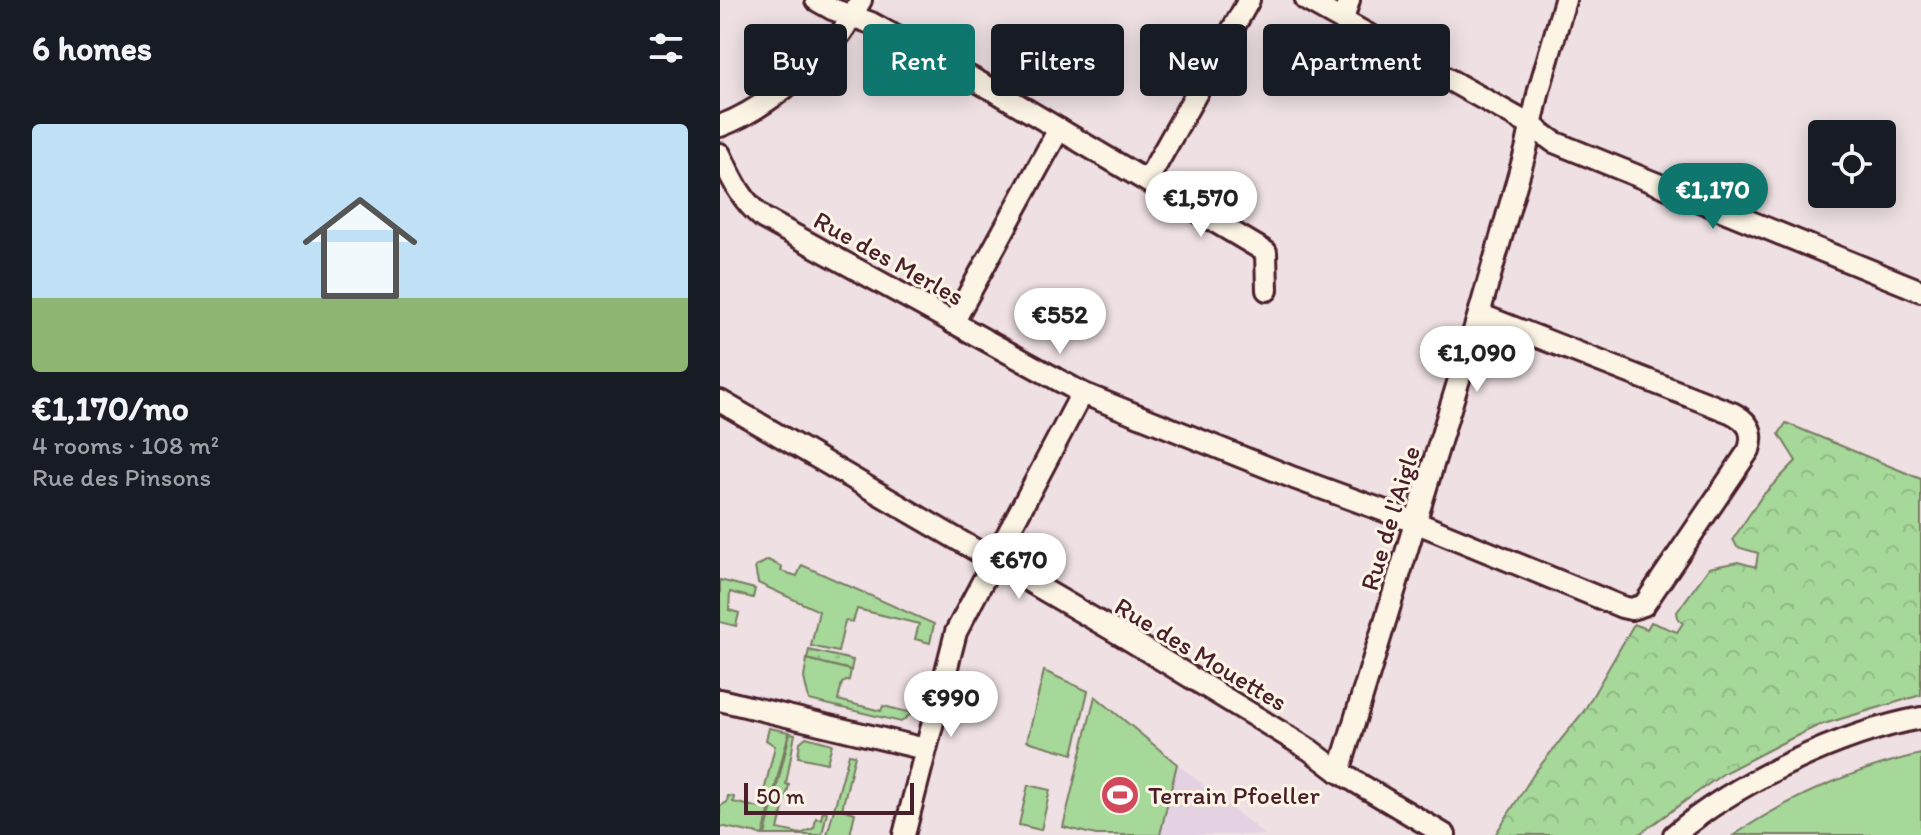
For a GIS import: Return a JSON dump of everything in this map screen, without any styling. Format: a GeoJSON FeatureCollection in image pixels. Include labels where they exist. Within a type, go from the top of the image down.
{"type":"FeatureCollection","features":[{"type":"Feature","properties":{"kind":"street"},"geometry":{"type":"LineString","coordinates":[[816,0],[832,9],[856,8],[871,23],[1012,101],[1266,252],[1267,290]]}},
{"type":"Feature","properties":{"kind":"street"},"geometry":{"type":"LineString","coordinates":[[1147,181],[1249,0]]}},
{"type":"Feature","properties":{"kind":"street"},"geometry":{"type":"LineString","coordinates":[[1306,0],[1532,126],[1542,136],[1921,291]]}},
{"type":"Feature","properties":{"kind":"street"},"geometry":{"type":"LineString","coordinates":[[1343,20],[1349,0]]}},
{"type":"Feature","properties":{"kind":"street","name":"Rue de l'Aigle"},"geometry":{"type":"LineString","coordinates":[[1339,772],[1479,314],[1565,0]]}},
{"type":"Feature","properties":{"kind":"street"},"geometry":{"type":"LineString","coordinates":[[720,126],[749,114],[810,65],[841,34],[856,8]]}},
{"type":"Feature","properties":{"kind":"street"},"geometry":{"type":"LineString","coordinates":[[953,323],[1059,129]]}},
{"type":"Feature","properties":{"kind":"street","name":"Rue des Merles"},"geometry":{"type":"LineString","coordinates":[[720,154],[738,192],[748,206],[763,218],[1082,393],[1631,609],[1644,605],[1749,450],[1752,442],[1748,424],[1732,413],[1479,314]]}},
{"type":"Feature","properties":{"kind":"street"},"geometry":{"type":"LineString","coordinates":[[904,835],[956,632],[1082,393]]}},
{"type":"Feature","properties":{"kind":"street","name":"Rue des Mouettes"},"geometry":{"type":"LineString","coordinates":[[720,401],[1123,636],[1445,835]]}},
{"type":"Feature","properties":{"kind":"street"},"geometry":{"type":"LineString","coordinates":[[720,700],[925,749]]}},
{"type":"Feature","properties":{"kind":"street"},"geometry":{"type":"LineString","coordinates":[[1674,835],[1747,785],[1800,759],[1851,737],[1921,718]]}},
{"type":"Feature","properties":{"kind":"shaded area"},"geometry":{"type":"Polygon","coordinates":[[[1177,764],[1264,834],[1264,835],[1160,835],[1177,764]]]}},
{"type":"Feature","properties":{"kind":"green space"},"geometry":{"type":"Polygon","coordinates":[[[1786,423],[1921,479],[1921,695],[1817,726],[1780,744],[1724,773],[1638,835],[1495,835],[1535,772],[1584,711],[1634,624],[1647,629],[1651,622],[1677,632],[1683,623],[1677,612],[1709,568],[1738,562],[1756,567],[1758,553],[1737,547],[1733,539],[1762,496],[1796,461],[1779,434],[1786,423]]]}},
{"type":"Feature","properties":{"kind":"green space"},"geometry":{"type":"Polygon","coordinates":[[[768,560],[782,567],[781,571],[797,576],[802,565],[934,624],[930,643],[915,639],[919,624],[857,609],[853,622],[845,621],[838,652],[811,646],[819,611],[758,583],[755,567],[768,560]]]}},
{"type":"Feature","properties":{"kind":"green space"},"geometry":{"type":"Polygon","coordinates":[[[720,580],[755,589],[753,598],[730,592],[729,610],[739,613],[736,626],[720,622],[720,580]]]}},
{"type":"Feature","properties":{"kind":"green space"},"geometry":{"type":"Polygon","coordinates":[[[809,650],[853,660],[851,670],[807,659],[809,650]]]}},
{"type":"Feature","properties":{"kind":"green space"},"geometry":{"type":"Polygon","coordinates":[[[807,659],[851,670],[849,680],[842,683],[838,700],[881,711],[883,706],[912,713],[901,722],[809,700],[804,678],[807,659]]]}},
{"type":"Feature","properties":{"kind":"green space"},"geometry":{"type":"Polygon","coordinates":[[[1044,671],[1088,691],[1073,754],[1027,741],[1044,671]]]}},
{"type":"Feature","properties":{"kind":"green space","name":"Terrain Pfoeller"},"geometry":{"type":"Polygon","coordinates":[[[1095,696],[1177,764],[1160,835],[1096,835],[1063,827],[1095,696]]]}},
{"type":"Feature","properties":{"kind":"green space"},"geometry":{"type":"Polygon","coordinates":[[[769,728],[789,732],[763,835],[720,826],[720,806],[727,802],[728,796],[734,797],[733,802],[760,808],[775,746],[766,740],[769,728]]]}},
{"type":"Feature","properties":{"kind":"green space"},"geometry":{"type":"Polygon","coordinates":[[[790,733],[795,734],[786,784],[789,785],[778,829],[801,834],[814,828],[816,818],[821,819],[823,811],[827,812],[822,835],[765,835],[790,733]]]}},
{"type":"Feature","properties":{"kind":"green space"},"geometry":{"type":"Polygon","coordinates":[[[806,737],[832,744],[827,763],[798,757],[800,742],[806,737]]]}},
{"type":"Feature","properties":{"kind":"green space"},"geometry":{"type":"Polygon","coordinates":[[[849,754],[855,755],[842,809],[855,813],[850,835],[827,835],[849,754]]]}},
{"type":"Feature","properties":{"kind":"green space"},"geometry":{"type":"Polygon","coordinates":[[[1921,754],[1921,835],[1734,835],[1778,808],[1823,786],[1921,754]]]}},
{"type":"Feature","properties":{"kind":"green space"},"geometry":{"type":"Polygon","coordinates":[[[1028,785],[1050,790],[1041,830],[1019,825],[1028,785]]]}},
{"type":"Feature","properties":{"kind":"place","name":"Terrain Pfoeller"},"geometry":{"type":"Point","coordinates":[1120,795]}}]}
